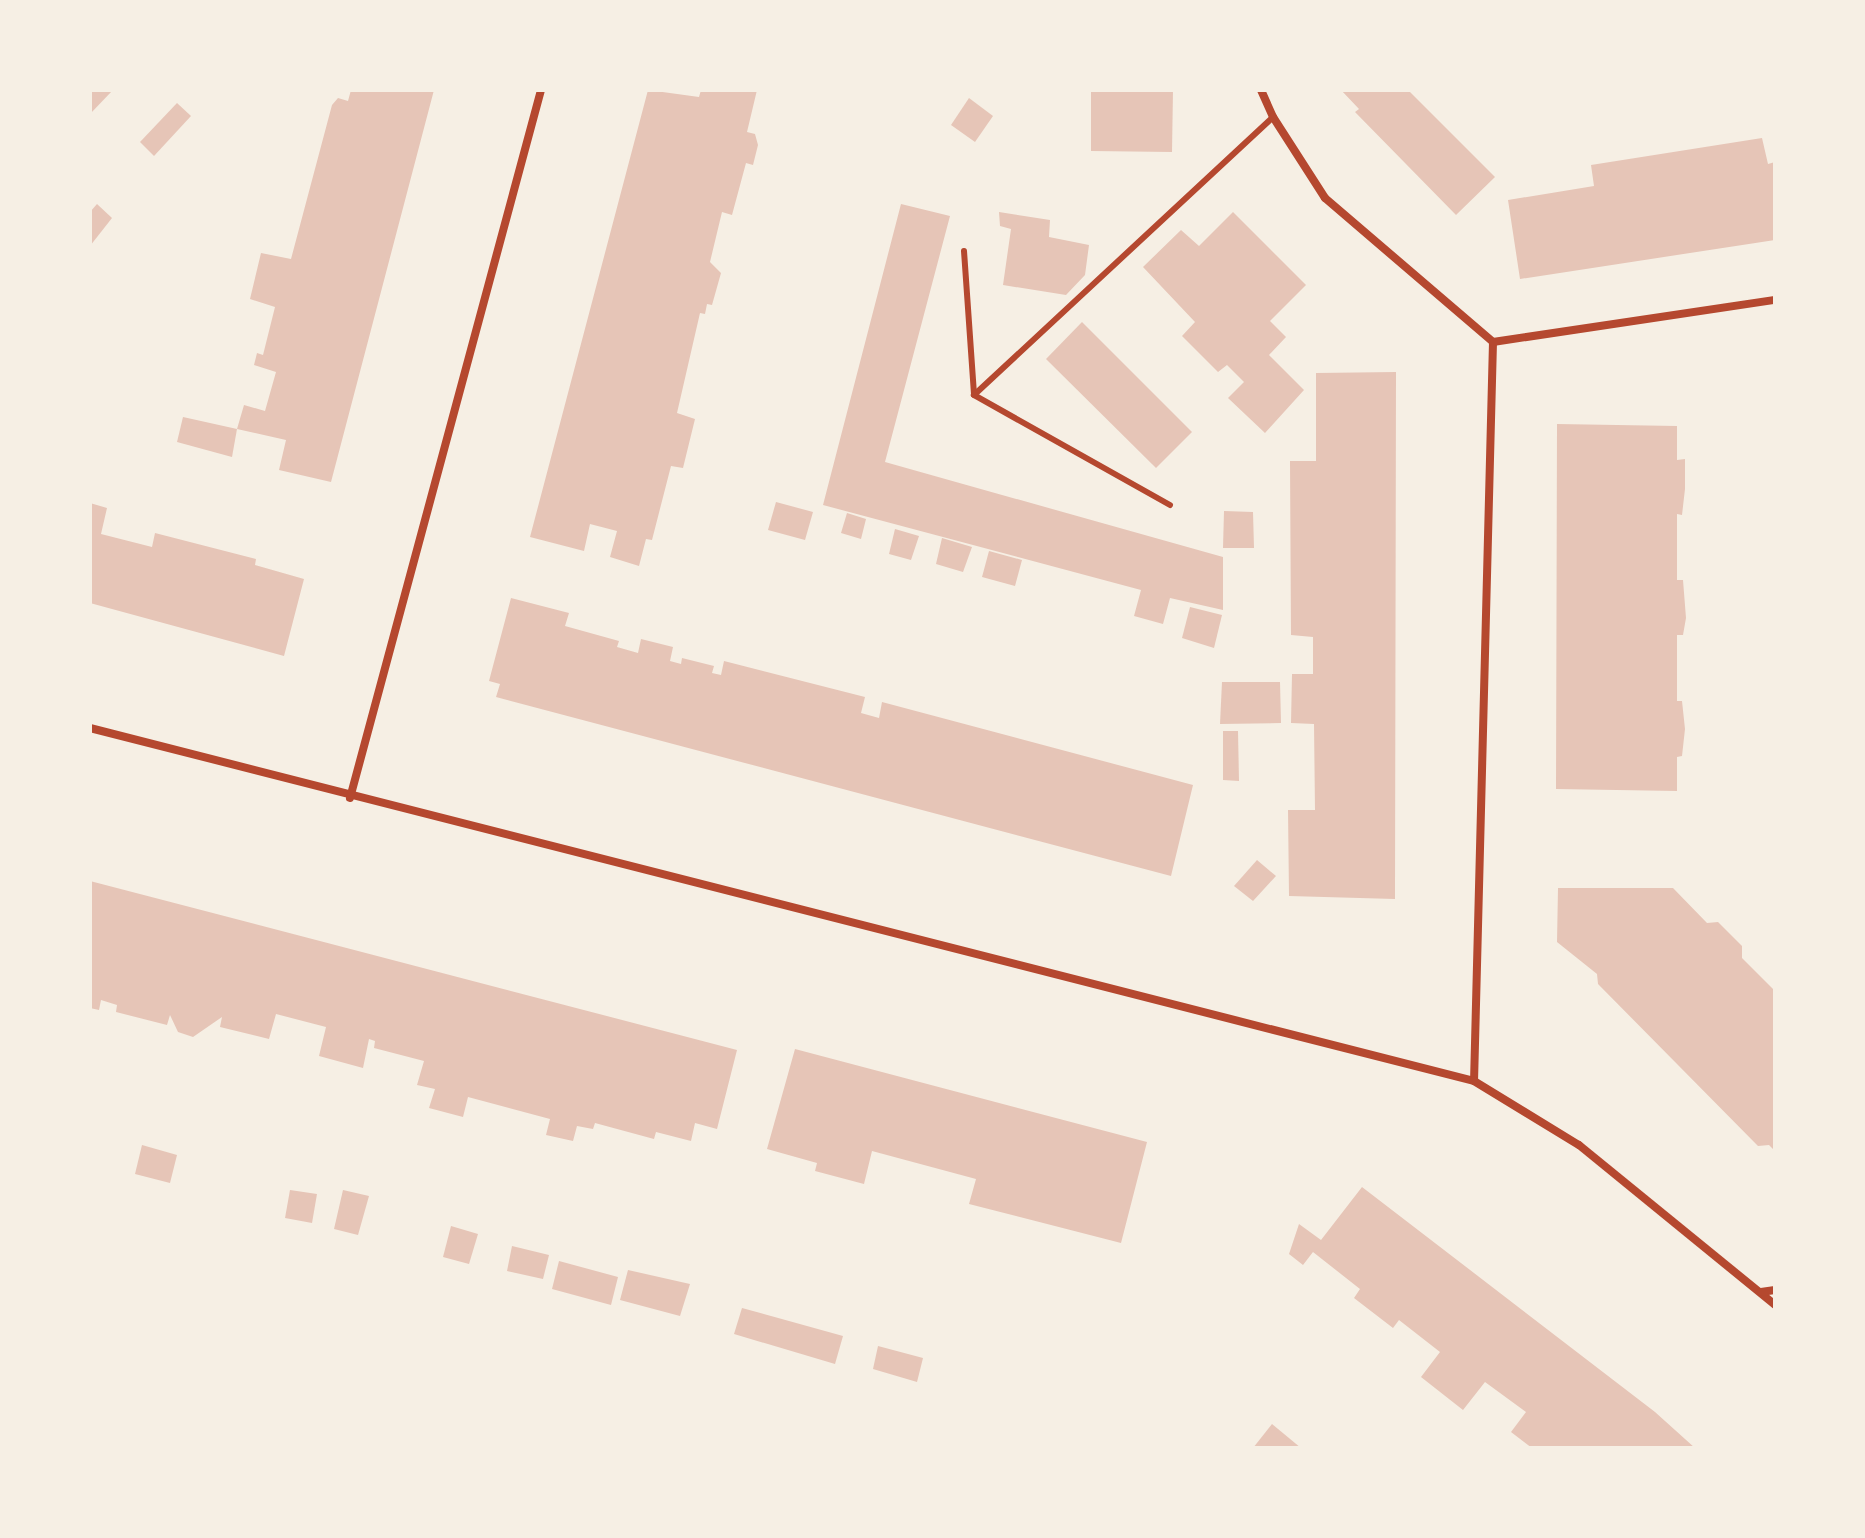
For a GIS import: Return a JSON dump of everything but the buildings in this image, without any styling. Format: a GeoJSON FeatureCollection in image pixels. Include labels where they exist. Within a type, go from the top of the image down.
{"type":"FeatureCollection","features":[{"type":"Feature","properties":{"kind":"street"},"geometry":{"type":"LineString","coordinates":[[350,798],[541,90]]}},
{"type":"Feature","properties":{"kind":"street"},"geometry":{"type":"LineString","coordinates":[[1261,90],[1273,117],[1325,198],[1493,342],[1775,300]]}},
{"type":"Feature","properties":{"kind":"street"},"geometry":{"type":"LineString","coordinates":[[1474,1081],[1493,342]]}},
{"type":"Feature","properties":{"kind":"street"},"geometry":{"type":"LineString","coordinates":[[90,728],[350,798],[1474,1081],[1579,1145],[1674,1228],[1775,1305]]}},
{"type":"Feature","properties":{"kind":"street"},"geometry":{"type":"LineString","coordinates":[[1761,1292],[1775,1290]]}},
{"type":"Feature","properties":{"kind":"lane"},"geometry":{"type":"LineString","coordinates":[[974,395],[1273,117]]}},
{"type":"Feature","properties":{"kind":"lane"},"geometry":{"type":"LineString","coordinates":[[964,251],[974,395]]}},
{"type":"Feature","properties":{"kind":"lane"},"geometry":{"type":"LineString","coordinates":[[974,395],[1170,505]]}}]}
